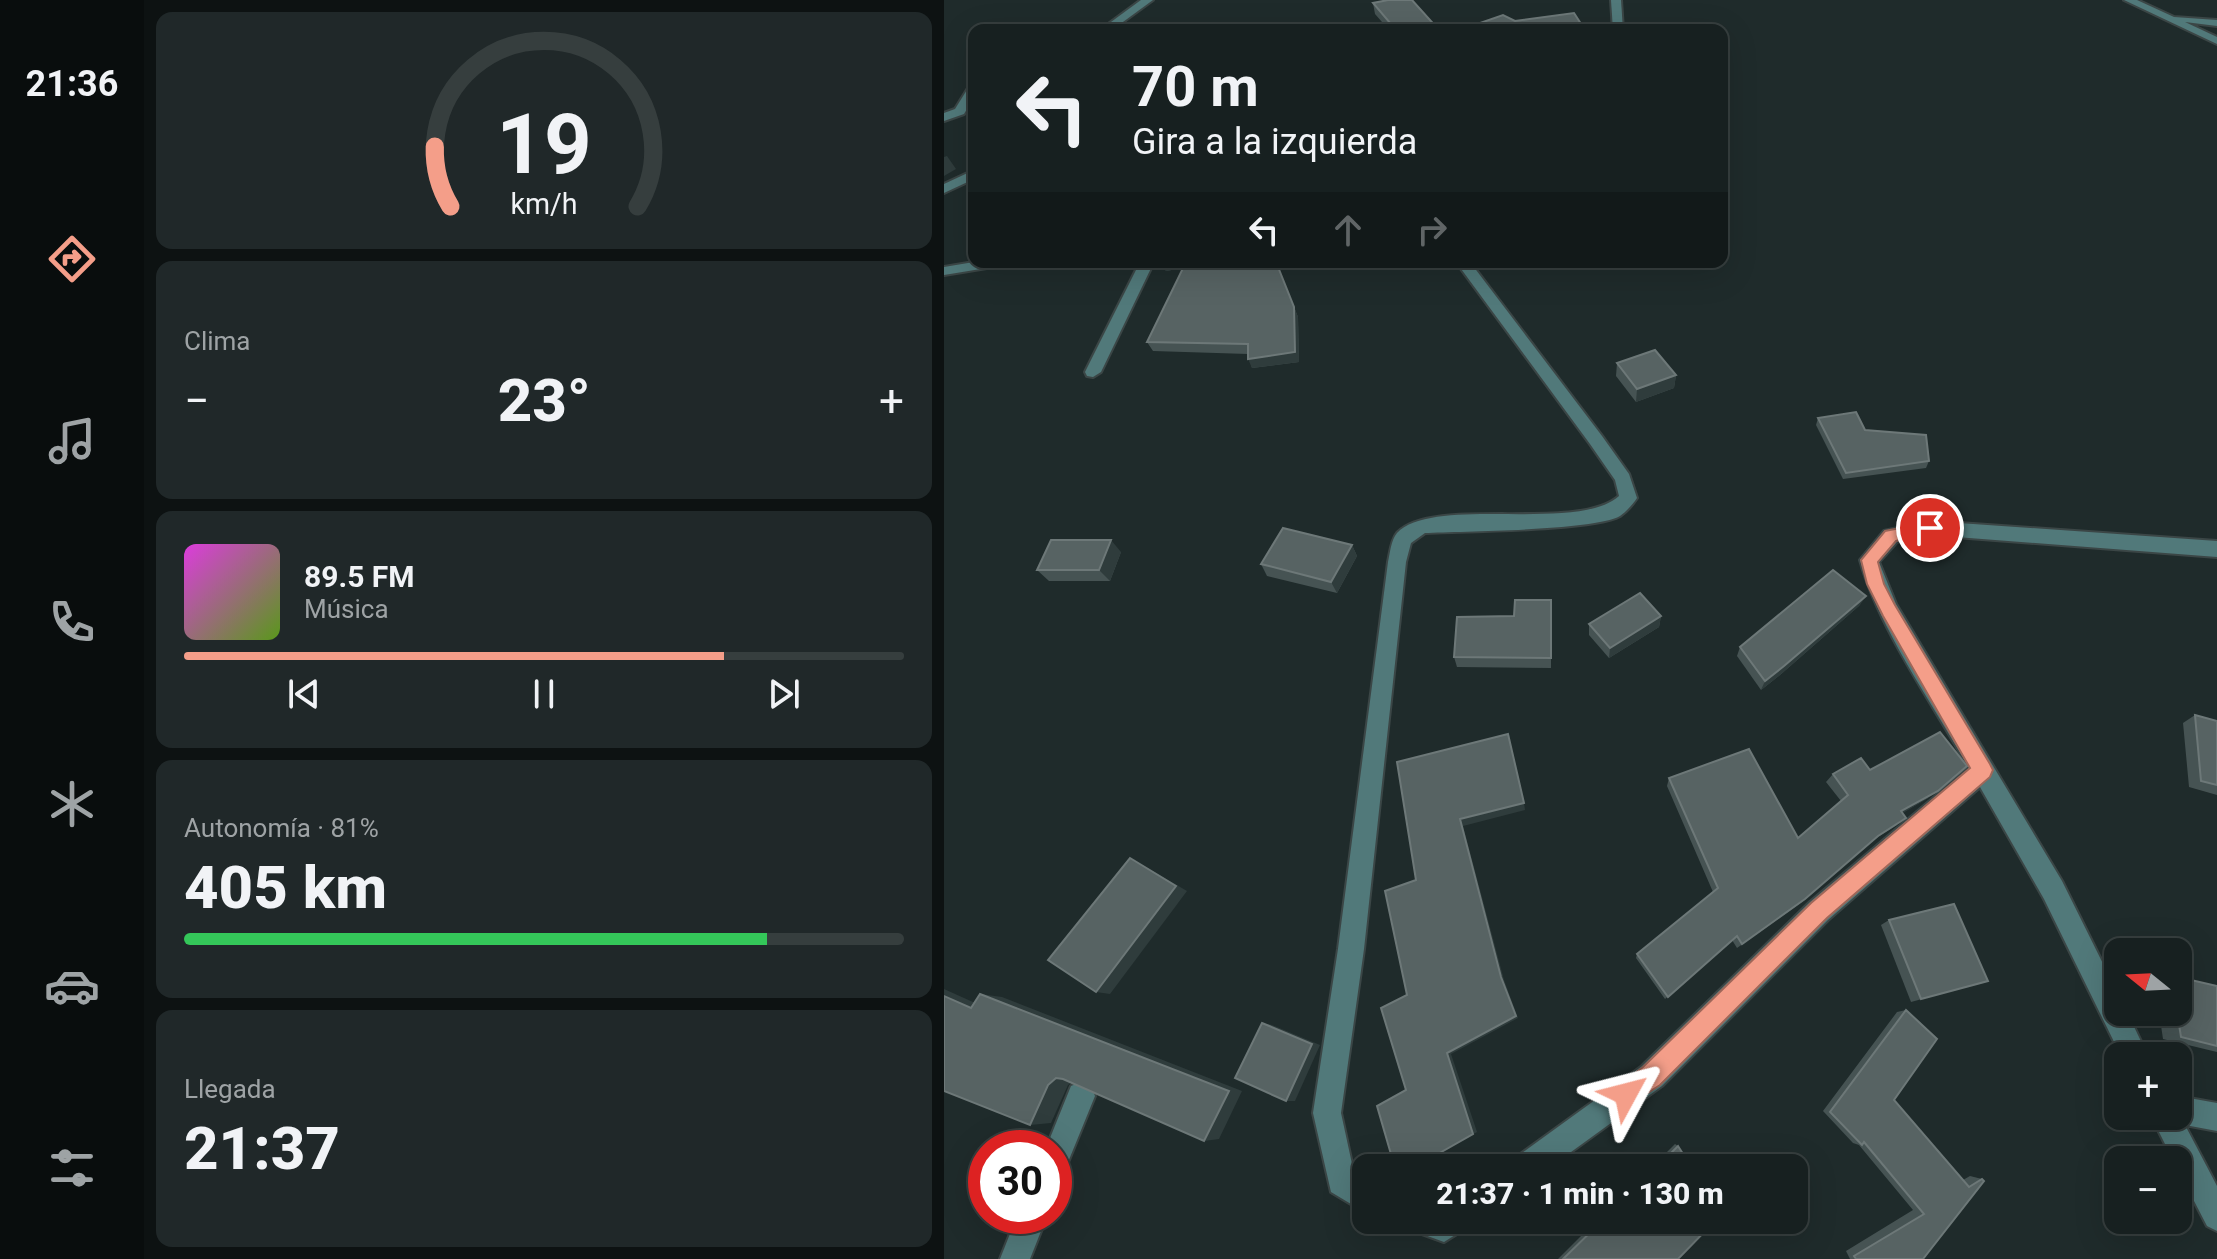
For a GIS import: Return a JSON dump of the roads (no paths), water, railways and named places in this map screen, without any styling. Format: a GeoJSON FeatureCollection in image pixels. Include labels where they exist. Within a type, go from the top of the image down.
{"type":"FeatureCollection","features":[{"type":"Feature","properties":{"kind":"street"},"geometry":{"type":"LineString","coordinates":[[1114,24],[1148,0]]}},
{"type":"Feature","properties":{"kind":"street"},"geometry":{"type":"LineString","coordinates":[[1616,0],[1618,24]]}},
{"type":"Feature","properties":{"kind":"street"},"geometry":{"type":"LineString","coordinates":[[2129,0],[2217,41]]}},
{"type":"Feature","properties":{"kind":"street"},"geometry":{"type":"LineString","coordinates":[[2162,17],[2217,23]]}},
{"type":"Feature","properties":{"kind":"street"},"geometry":{"type":"LineString","coordinates":[[944,117],[960,111],[968,97]]}},
{"type":"Feature","properties":{"kind":"street"},"geometry":{"type":"LineString","coordinates":[[944,189],[968,177]]}},
{"type":"Feature","properties":{"kind":"street"},"geometry":{"type":"LineString","coordinates":[[944,271],[968,267]]}},
{"type":"Feature","properties":{"kind":"street"},"geometry":{"type":"LineString","coordinates":[[1093,372],[1144,268]]}},
{"type":"Feature","properties":{"kind":"street"},"geometry":{"type":"LineString","coordinates":[[1352,1189],[1341,1182],[1327,1113],[1351,949],[1397,562],[1403,539],[1421,526],[1581,517],[1614,511],[1628,498],[1623,479],[1596,440],[1467,268]]}},
{"type":"Feature","properties":{"kind":"street"},"geometry":{"type":"LineString","coordinates":[[2128,1042],[2053,890],[1876,584],[1869,560],[1891,536],[1930,528],[2217,549]]}},
{"type":"Feature","properties":{"kind":"street"},"geometry":{"type":"LineString","coordinates":[[1544,1154],[1652,1076],[1819,911],[1983,770]]}},
{"type":"Feature","properties":{"kind":"street"},"geometry":{"type":"LineString","coordinates":[[1067,1130],[1081,1096]]}},
{"type":"Feature","properties":{"kind":"street"},"geometry":{"type":"LineString","coordinates":[[2192,1113],[2217,1117]]}},
{"type":"Feature","properties":{"kind":"street"},"geometry":{"type":"LineString","coordinates":[[2172,1130],[2217,1216]]}},
{"type":"Feature","properties":{"kind":"street"},"geometry":{"type":"LineString","coordinates":[[1015,1259],[1025,1234]]}}]}
